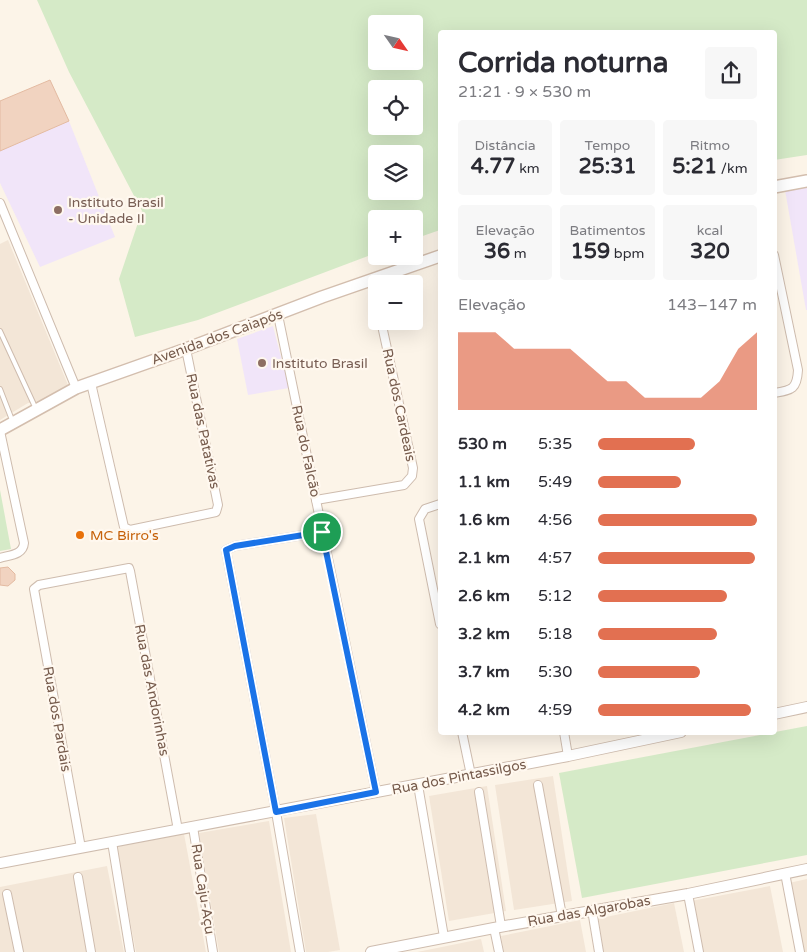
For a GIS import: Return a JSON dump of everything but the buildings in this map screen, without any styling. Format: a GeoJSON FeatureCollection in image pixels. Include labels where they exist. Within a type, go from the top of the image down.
{"type":"FeatureCollection","features":[{"type":"Feature","properties":{"kind":"main road"},"geometry":{"type":"LineString","coordinates":[[777,186],[807,181]]}},
{"type":"Feature","properties":{"kind":"main road","name":"Avenida dos Caiapós"},"geometry":{"type":"LineString","coordinates":[[386,275],[438,257]]}},
{"type":"Feature","properties":{"kind":"main road","name":"Avenida dos Caiapós"},"geometry":{"type":"LineString","coordinates":[[0,431],[76,388],[368,281]]}},
{"type":"Feature","properties":{"kind":"street"},"geometry":{"type":"LineString","coordinates":[[0,203],[76,388]]}},
{"type":"Feature","properties":{"kind":"street"},"geometry":{"type":"LineString","coordinates":[[777,269],[798,370],[798,382],[789,390],[777,392]]}},
{"type":"Feature","properties":{"kind":"street","name":"Rua do Falcão"},"geometry":{"type":"LineString","coordinates":[[278,315],[376,792]]}},
{"type":"Feature","properties":{"kind":"street","name":"Rua dos Cardeais"},"geometry":{"type":"LineString","coordinates":[[316,500],[404,485],[412,476],[413,468],[383,330]]}},
{"type":"Feature","properties":{"kind":"street","name":"Rua das Patativas"},"geometry":{"type":"LineString","coordinates":[[91,382],[122,524],[130,530],[216,512],[218,508],[216,496],[186,349]]}},
{"type":"Feature","properties":{"kind":"street"},"geometry":{"type":"LineString","coordinates":[[798,370],[807,370]]}},
{"type":"Feature","properties":{"kind":"street"},"geometry":{"type":"LineString","coordinates":[[0,431],[24,543],[20,553],[0,558]]}},
{"type":"Feature","properties":{"kind":"street"},"geometry":{"type":"LineString","coordinates":[[438,504],[430,506],[421,513],[420,526],[438,614]]}},
{"type":"Feature","properties":{"kind":"street"},"geometry":{"type":"LineString","coordinates":[[300,952],[276,812],[226,550],[235,546],[322,532]]}},
{"type":"Feature","properties":{"kind":"street","name":"Rua das Andorinhas"},"geometry":{"type":"LineString","coordinates":[[34,590],[39,585],[129,568],[178,830]]}},
{"type":"Feature","properties":{"kind":"street","name":"Rua dos Pardais"},"geometry":{"type":"LineString","coordinates":[[34,590],[81,848]]}},
{"type":"Feature","properties":{"kind":"street"},"geometry":{"type":"LineString","coordinates":[[777,713],[807,707]]}},
{"type":"Feature","properties":{"kind":"street"},"geometry":{"type":"LineString","coordinates":[[463,735],[471,775]]}},
{"type":"Feature","properties":{"kind":"street"},"geometry":{"type":"LineString","coordinates":[[564,735],[568,756]]}},
{"type":"Feature","properties":{"kind":"street","name":"Rua dos Pintassilgos"},"geometry":{"type":"LineString","coordinates":[[0,863],[471,775],[662,735]]}},
{"type":"Feature","properties":{"kind":"street"},"geometry":{"type":"LineString","coordinates":[[418,785],[444,937]]}},
{"type":"Feature","properties":{"kind":"street"},"geometry":{"type":"LineString","coordinates":[[538,785],[562,916]]}},
{"type":"Feature","properties":{"kind":"street"},"geometry":{"type":"LineString","coordinates":[[480,792],[498,927],[499,952]]}},
{"type":"Feature","properties":{"kind":"street","name":"Rua Caju-Açu"},"geometry":{"type":"LineString","coordinates":[[193,827],[213,952]]}},
{"type":"Feature","properties":{"kind":"street"},"geometry":{"type":"LineString","coordinates":[[112,842],[130,952]]}},
{"type":"Feature","properties":{"kind":"street","name":"Rua das Algarobas"},"geometry":{"type":"LineString","coordinates":[[371,952],[397,950],[444,937],[688,894],[807,869]]}},
{"type":"Feature","properties":{"kind":"street"},"geometry":{"type":"LineString","coordinates":[[785,873],[800,952]]}},
{"type":"Feature","properties":{"kind":"street"},"geometry":{"type":"LineString","coordinates":[[78,877],[91,952]]}},
{"type":"Feature","properties":{"kind":"street"},"geometry":{"type":"LineString","coordinates":[[7,894],[18,952]]}},
{"type":"Feature","properties":{"kind":"street"},"geometry":{"type":"LineString","coordinates":[[688,894],[699,952]]}},
{"type":"Feature","properties":{"kind":"street"},"geometry":{"type":"LineString","coordinates":[[592,910],[600,952]]}},
{"type":"Feature","properties":{"kind":"lane"},"geometry":{"type":"LineString","coordinates":[[0,331],[36,409]]}},
{"type":"Feature","properties":{"kind":"lane"},"geometry":{"type":"LineString","coordinates":[[0,389],[13,422]]}},
{"type":"Feature","properties":{"kind":"shaded area","name":"Instituto Brasil - Unidade II"},"geometry":{"type":"Polygon","coordinates":[[[69,121],[115,237],[40,267],[0,183],[0,151],[69,121]]]}},
{"type":"Feature","properties":{"kind":"shaded area"},"geometry":{"type":"Polygon","coordinates":[[[807,185],[807,310],[806,310],[785,190],[807,185]]]}},
{"type":"Feature","properties":{"kind":"shaded area"},"geometry":{"type":"Polygon","coordinates":[[[8,240],[68,385],[36,403],[28,403],[0,420],[0,244],[8,240]]]}},
{"type":"Feature","properties":{"kind":"shaded area","name":"Instituto Brasil"},"geometry":{"type":"Polygon","coordinates":[[[273,326],[289,388],[248,395],[237,339],[273,326]]]}},
{"type":"Feature","properties":{"kind":"shaded area"},"geometry":{"type":"Polygon","coordinates":[[[553,776],[572,901],[514,910],[495,785],[553,776]]]}},
{"type":"Feature","properties":{"kind":"shaded area"},"geometry":{"type":"Polygon","coordinates":[[[487,786],[506,911],[449,921],[429,796],[487,786]]]}},
{"type":"Feature","properties":{"kind":"shaded area"},"geometry":{"type":"Polygon","coordinates":[[[316,814],[340,950],[328,952],[306,952],[284,818],[316,814]]]}},
{"type":"Feature","properties":{"kind":"shaded area"},"geometry":{"type":"Polygon","coordinates":[[[269,821],[291,952],[219,952],[199,833],[269,821]]]}},
{"type":"Feature","properties":{"kind":"shaded area"},"geometry":{"type":"Polygon","coordinates":[[[184,834],[206,952],[136,952],[116,847],[184,834]]]}},
{"type":"Feature","properties":{"kind":"shaded area"},"geometry":{"type":"Polygon","coordinates":[[[107,866],[124,952],[0,952],[0,887],[107,866]]]}},
{"type":"Feature","properties":{"kind":"shaded area"},"geometry":{"type":"Polygon","coordinates":[[[807,879],[807,952],[803,952],[789,883],[807,879]]]}},
{"type":"Feature","properties":{"kind":"shaded area"},"geometry":{"type":"Polygon","coordinates":[[[770,886],[783,952],[701,952],[691,901],[770,886]]]}},
{"type":"Feature","properties":{"kind":"shaded area"},"geometry":{"type":"Polygon","coordinates":[[[674,903],[684,952],[602,952],[596,919],[674,903]]]}},
{"type":"Feature","properties":{"kind":"shaded area"},"geometry":{"type":"Polygon","coordinates":[[[580,920],[586,952],[504,952],[501,936],[580,920]]]}},
{"type":"Feature","properties":{"kind":"shaded area"},"geometry":{"type":"Polygon","coordinates":[[[481,939],[484,952],[417,952],[442,947],[481,939]]]}},
{"type":"Feature","properties":{"kind":"green space"},"geometry":{"type":"Polygon","coordinates":[[[37,0],[807,0],[807,155],[777,160],[777,30],[438,30],[438,231],[423,236],[423,210],[368,210],[368,256],[198,320],[135,337],[119,279],[142,211],[69,72],[37,0]]]}},
{"type":"Feature","properties":{"kind":"green space"},"geometry":{"type":"Polygon","coordinates":[[[0,490],[11,549],[0,551],[0,490]]]}},
{"type":"Feature","properties":{"kind":"green space"},"geometry":{"type":"Polygon","coordinates":[[[807,726],[807,855],[582,898],[559,773],[760,735],[777,735],[777,732],[807,726]]]}},
{"type":"Feature","properties":{"kind":"place","name":"Instituto Brasil - Unidade II"},"geometry":{"type":"Point","coordinates":[58,210]}},
{"type":"Feature","properties":{"kind":"place","name":"Instituto Brasil"},"geometry":{"type":"Point","coordinates":[262,363]}},
{"type":"Feature","properties":{"kind":"place","name":"MC Birro's"},"geometry":{"type":"Point","coordinates":[80,535]}},
{"type":"Feature","properties":{"kind":"route"},"geometry":{"type":"LineString","coordinates":[[322,532],[376,792],[276,812],[226,550],[235,546],[322,532]]}}]}
